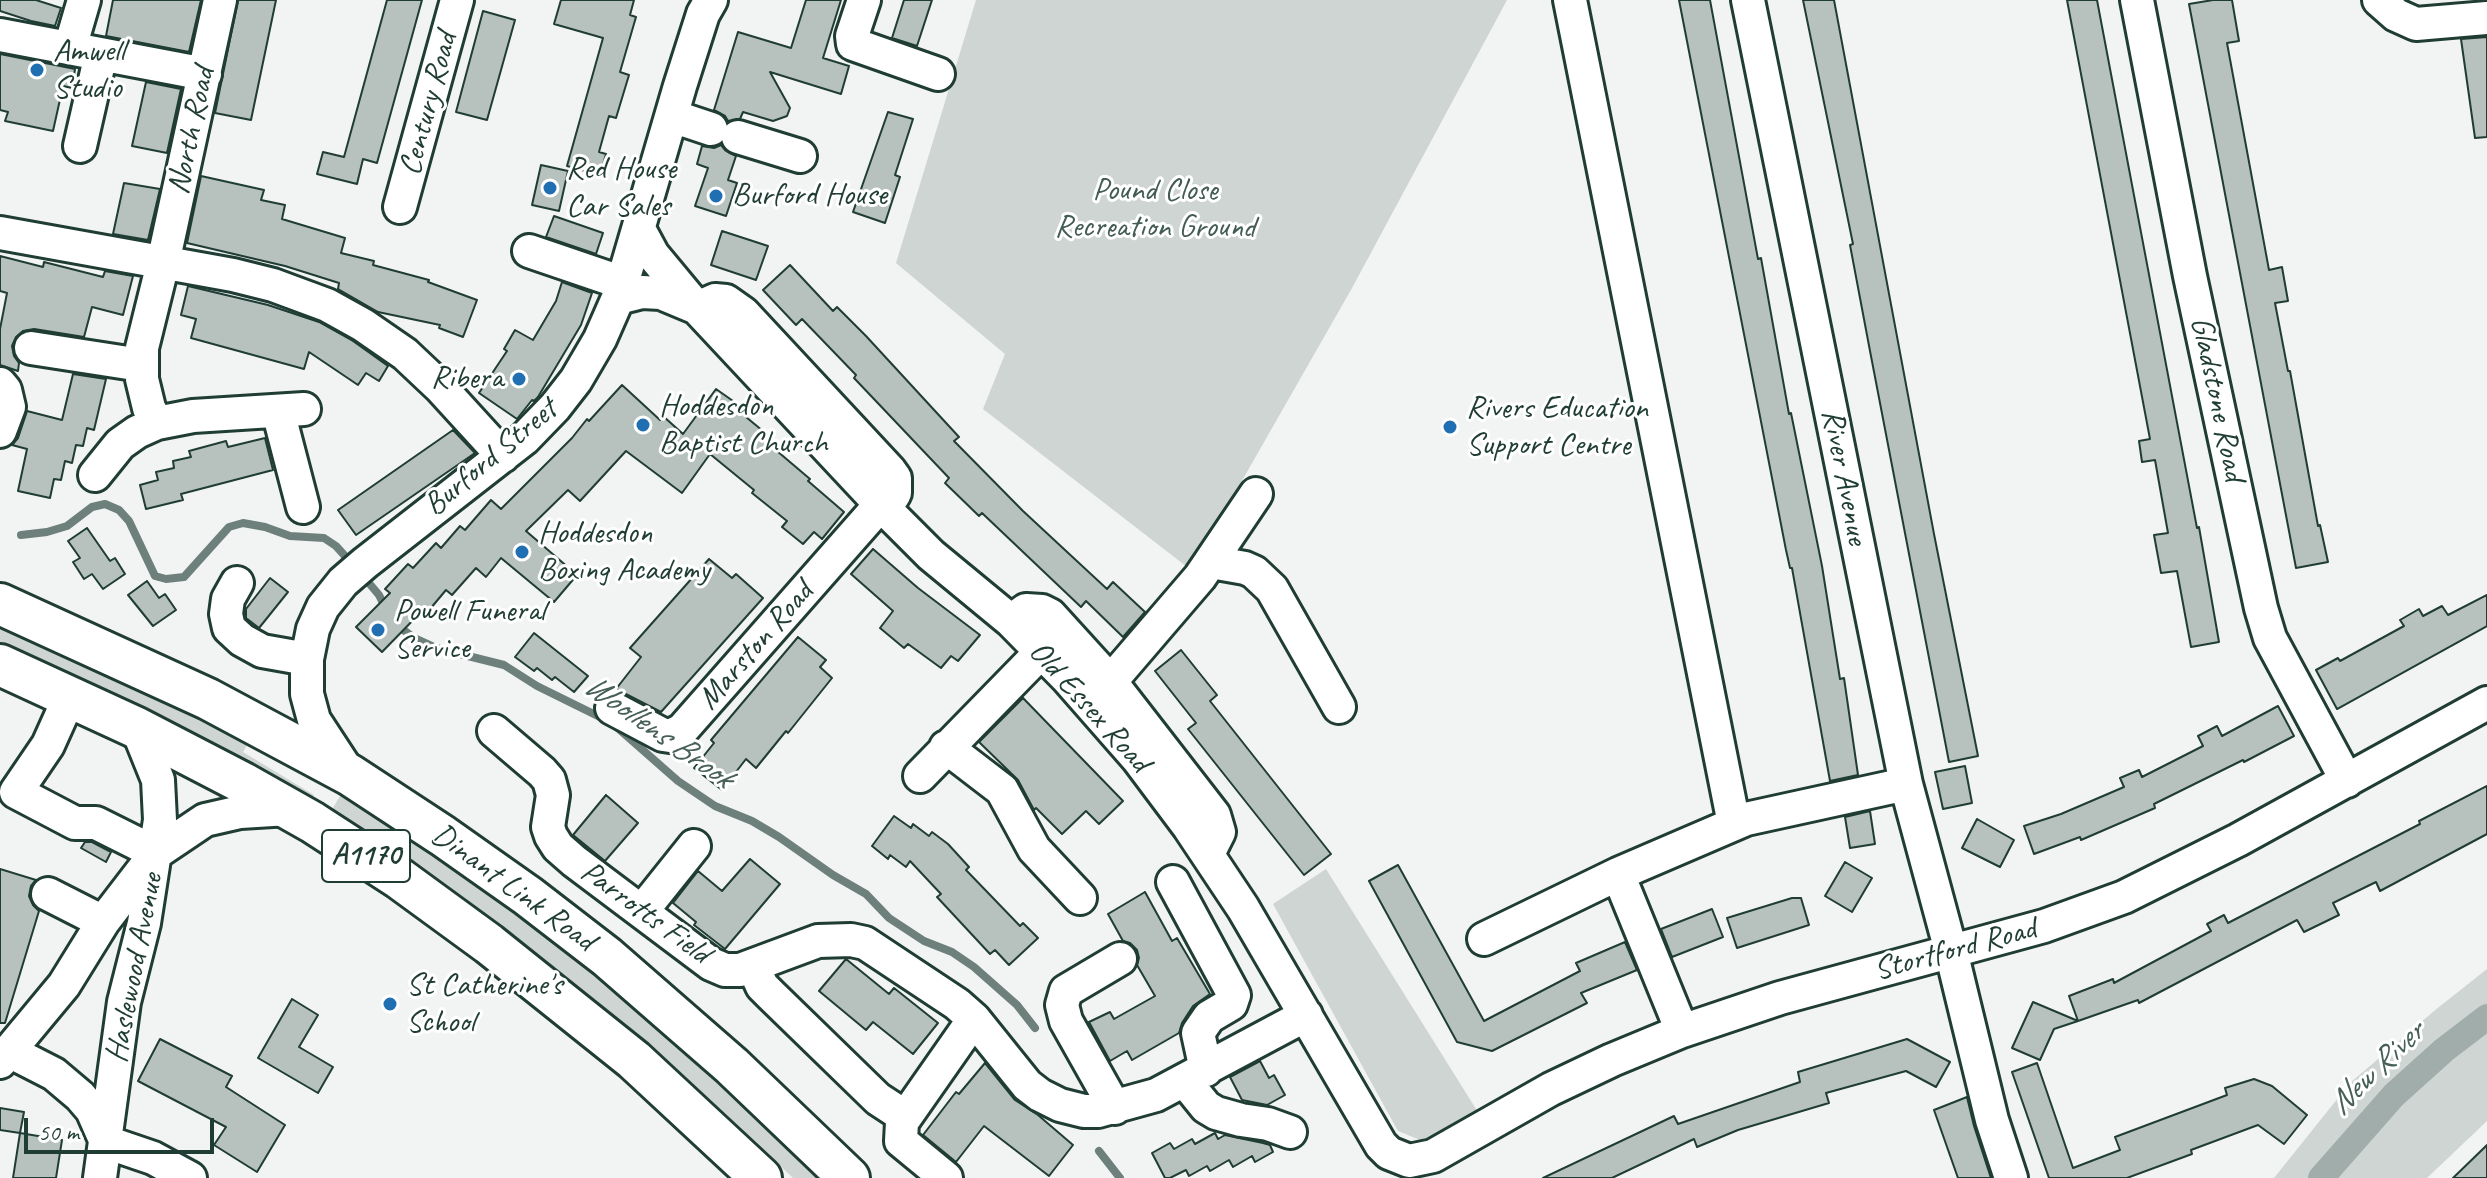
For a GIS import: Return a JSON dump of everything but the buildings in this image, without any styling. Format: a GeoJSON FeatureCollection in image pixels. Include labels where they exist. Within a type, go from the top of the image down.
{"type":"FeatureCollection","features":[{"type":"Feature","properties":{"kind":"main road","name":"Dinant Link Road"},"geometry":{"type":"LineString","coordinates":[[0,604],[160,675],[350,775],[480,861],[607,957],[732,1066],[849,1178]]}},
{"type":"Feature","properties":{"kind":"main road","name":"Dinant Link Road"},"geometry":{"type":"LineString","coordinates":[[0,665],[137,728],[289,809],[400,879],[489,944],[634,1060],[761,1178]]}},
{"type":"Feature","properties":{"kind":"street"},"geometry":{"type":"LineString","coordinates":[[80,146],[84,0]]}},
{"type":"Feature","properties":{"kind":"street","name":"North Road"},"geometry":{"type":"LineString","coordinates":[[141,365],[220,0]]}},
{"type":"Feature","properties":{"kind":"street","name":"Century Road"},"geometry":{"type":"LineString","coordinates":[[400,207],[457,0]]}},
{"type":"Feature","properties":{"kind":"street"},"geometry":{"type":"LineString","coordinates":[[864,0],[852,36],[853,44],[938,74]]}},
{"type":"Feature","properties":{"kind":"street"},"geometry":{"type":"LineString","coordinates":[[1570,0],[1734,824]]}},
{"type":"Feature","properties":{"kind":"street","name":"River Avenue"},"geometry":{"type":"LineString","coordinates":[[1748,0],[1906,784],[1992,1120],[2011,1178]]}},
{"type":"Feature","properties":{"kind":"street","name":"Gladstone Road"},"geometry":{"type":"LineString","coordinates":[[2137,0],[2190,276],[2261,608],[2270,638],[2347,781]]}},
{"type":"Feature","properties":{"kind":"street"},"geometry":{"type":"LineString","coordinates":[[2379,0],[2396,15],[2416,24],[2487,18]]}},
{"type":"Feature","properties":{"kind":"street","name":"Burford Street"},"geometry":{"type":"LineString","coordinates":[[350,775],[314,720],[307,694],[307,659],[313,629],[323,607],[334,592],[365,563],[457,488],[503,456],[542,421],[576,380],[600,339],[620,290],[706,5]]}},
{"type":"Feature","properties":{"kind":"street"},"geometry":{"type":"LineString","coordinates":[[0,35],[205,74]]}},
{"type":"Feature","properties":{"kind":"street"},"geometry":{"type":"LineString","coordinates":[[672,116],[800,156]]}},
{"type":"Feature","properties":{"kind":"street","name":"Old Essex Road"},"geometry":{"type":"LineString","coordinates":[[639,229],[653,255],[697,308],[883,507],[931,555],[1011,621],[1042,651],[1100,693],[1138,759],[1208,854],[1251,920],[1381,1145],[1389,1153],[1409,1161]]}},
{"type":"Feature","properties":{"kind":"street"},"geometry":{"type":"LineString","coordinates":[[0,233],[233,275],[318,301],[385,339],[422,369],[503,456]]}},
{"type":"Feature","properties":{"kind":"street"},"geometry":{"type":"LineString","coordinates":[[529,251],[620,290]]}},
{"type":"Feature","properties":{"kind":"street","name":"Old Essex Road"},"geometry":{"type":"LineString","coordinates":[[620,290],[661,293],[697,308]]}},
{"type":"Feature","properties":{"kind":"street"},"geometry":{"type":"LineString","coordinates":[[31,348],[141,365],[145,395],[157,423]]}},
{"type":"Feature","properties":{"kind":"street"},"geometry":{"type":"LineString","coordinates":[[0,384],[5,390],[9,407],[0,431]]}},
{"type":"Feature","properties":{"kind":"street"},"geometry":{"type":"LineString","coordinates":[[95,475],[120,444],[157,423],[193,416],[291,410],[303,507]]}},
{"type":"Feature","properties":{"kind":"street"},"geometry":{"type":"LineString","coordinates":[[1011,621],[1026,610],[1050,615],[1100,693],[1211,562],[1256,494]]}},
{"type":"Feature","properties":{"kind":"street","name":"Marston Road"},"geometry":{"type":"LineString","coordinates":[[612,708],[663,735],[670,736],[682,730],[883,507]]}},
{"type":"Feature","properties":{"kind":"street"},"geometry":{"type":"LineString","coordinates":[[1211,562],[1245,568],[1272,589],[1339,707]]}},
{"type":"Feature","properties":{"kind":"street"},"geometry":{"type":"LineString","coordinates":[[237,583],[228,599],[226,614],[229,628],[242,640],[262,651],[307,659]]}},
{"type":"Feature","properties":{"kind":"street"},"geometry":{"type":"LineString","coordinates":[[920,776],[1042,651]]}},
{"type":"Feature","properties":{"kind":"street"},"geometry":{"type":"LineString","coordinates":[[70,696],[48,745],[16,792],[75,823],[96,823],[156,853]]}},
{"type":"Feature","properties":{"kind":"street","name":"Stortford Road"},"geometry":{"type":"LineString","coordinates":[[1409,1161],[1433,1156],[1551,1089],[1682,1031],[1780,998],[2044,926],[2124,897],[2238,840],[2487,703]]}},
{"type":"Feature","properties":{"kind":"street"},"geometry":{"type":"LineString","coordinates":[[137,728],[152,759],[161,799],[156,853]]}},
{"type":"Feature","properties":{"kind":"street","name":"Parrotts Field"},"geometry":{"type":"LineString","coordinates":[[494,731],[549,780],[553,795],[548,827],[558,847],[711,964],[725,970],[740,970],[818,941],[851,940],[865,943],[939,991],[974,1019],[1014,1071],[1040,1095],[1060,1105],[1084,1111],[1115,1108],[1156,1095],[1306,1015]]}},
{"type":"Feature","properties":{"kind":"street"},"geometry":{"type":"LineString","coordinates":[[946,747],[1002,790],[1034,849],[1080,898]]}},
{"type":"Feature","properties":{"kind":"street"},"geometry":{"type":"LineString","coordinates":[[1484,939],[1618,874],[1746,819],[1906,784]]}},
{"type":"Feature","properties":{"kind":"street"},"geometry":{"type":"LineString","coordinates":[[190,1178],[153,1158],[106,1142],[92,1110],[54,1074],[4,1057],[64,985],[103,922],[156,853],[205,820],[240,812],[289,809]]}},
{"type":"Feature","properties":{"kind":"street"},"geometry":{"type":"LineString","coordinates":[[642,911],[694,846]]}},
{"type":"Feature","properties":{"kind":"street","name":"Haslewood Avenue"},"geometry":{"type":"LineString","coordinates":[[100,1178],[124,1002],[144,923],[156,853]]}},
{"type":"Feature","properties":{"kind":"street"},"geometry":{"type":"LineString","coordinates":[[1618,874],[1682,1031]]}},
{"type":"Feature","properties":{"kind":"street"},"geometry":{"type":"LineString","coordinates":[[1173,882],[1234,995],[1231,1004],[1209,1017],[1198,1033],[1196,1075],[1206,1107],[1216,1113],[1290,1132]]}},
{"type":"Feature","properties":{"kind":"street"},"geometry":{"type":"LineString","coordinates":[[48,894],[103,922]]}},
{"type":"Feature","properties":{"kind":"street"},"geometry":{"type":"LineString","coordinates":[[1115,1108],[1066,1021],[1062,1005],[1066,991],[1120,959]]}},
{"type":"Feature","properties":{"kind":"street"},"geometry":{"type":"LineString","coordinates":[[753,966],[756,977],[771,995],[878,1099],[904,1116]]}},
{"type":"Feature","properties":{"kind":"street"},"geometry":{"type":"LineString","coordinates":[[946,1178],[901,1141],[901,1129],[904,1116],[974,1019]]}},
{"type":"Feature","properties":{"kind":"green space","name":"Pound Close Recreation Ground"},"geometry":{"type":"Polygon","coordinates":[[[976,0],[1507,0],[1352,288],[1191,570],[983,409],[1005,354],[896,263],[976,0]]]}},
{"type":"Feature","properties":{"kind":"green space"},"geometry":{"type":"Polygon","coordinates":[[[0,618],[251,738],[243,752],[314,795],[310,802],[0,647],[0,618]]]}},
{"type":"Feature","properties":{"kind":"green space"},"geometry":{"type":"Polygon","coordinates":[[[343,791],[429,846],[590,965],[830,1178],[793,1178],[715,1104],[611,1014],[512,937],[330,813],[343,791]]]}},
{"type":"Feature","properties":{"kind":"green space"},"geometry":{"type":"Polygon","coordinates":[[[1326,869],[1481,1117],[1420,1140],[1398,1131],[1273,904],[1326,869]]]}},
{"type":"Feature","properties":{"kind":"green space"},"geometry":{"type":"Polygon","coordinates":[[[2487,969],[2487,1121],[2427,1178],[2274,1178],[2350,1083],[2487,969]]]}},
{"type":"Feature","properties":{"kind":"waterway","name":"Woollens Brook"},"geometry":{"type":"LineString","coordinates":[[21,535],[67,526],[92,507],[105,504],[119,510],[129,521],[155,576],[166,579],[184,577],[229,527],[243,523],[290,536],[324,538],[354,566]]}},
{"type":"Feature","properties":{"kind":"waterway","name":"Woollens Brook"},"geometry":{"type":"LineString","coordinates":[[363,576],[379,595],[387,611]]}},
{"type":"Feature","properties":{"kind":"waterway","name":"Woollens Brook"},"geometry":{"type":"LineString","coordinates":[[397,625],[414,638],[436,648],[504,665],[537,686],[612,723],[678,781],[715,806],[752,821],[779,837],[866,894],[889,918],[924,941],[952,952],[974,967],[1017,1005],[1035,1028]]}},
{"type":"Feature","properties":{"kind":"waterway","name":"New River"},"geometry":{"type":"LineString","coordinates":[[2321,1178],[2394,1095],[2487,1017]]}},
{"type":"Feature","properties":{"kind":"waterway","name":"Woollens Brook"},"geometry":{"type":"LineString","coordinates":[[1099,1151],[1120,1178]]}},
{"type":"Feature","properties":{"kind":"place","name":"Amwell Studio"},"geometry":{"type":"Point","coordinates":[37,70]}},
{"type":"Feature","properties":{"kind":"place","name":"Red House Car Sales"},"geometry":{"type":"Point","coordinates":[550,188]}},
{"type":"Feature","properties":{"kind":"place","name":"Burford House"},"geometry":{"type":"Point","coordinates":[716,196]}},
{"type":"Feature","properties":{"kind":"place","name":"Ribera"},"geometry":{"type":"Point","coordinates":[519,379]}},
{"type":"Feature","properties":{"kind":"place","name":"Hoddesdon Baptist Church"},"geometry":{"type":"Point","coordinates":[643,425]}},
{"type":"Feature","properties":{"kind":"place","name":"Rivers Education Support Centre"},"geometry":{"type":"Point","coordinates":[1450,427]}},
{"type":"Feature","properties":{"kind":"place","name":"Hoddesdon Boxing Academy"},"geometry":{"type":"Point","coordinates":[522,552]}},
{"type":"Feature","properties":{"kind":"place","name":"Powell Funeral Service"},"geometry":{"type":"Point","coordinates":[378,630]}},
{"type":"Feature","properties":{"kind":"place","name":"St Catherine's School"},"geometry":{"type":"Point","coordinates":[390,1004]}}]}
